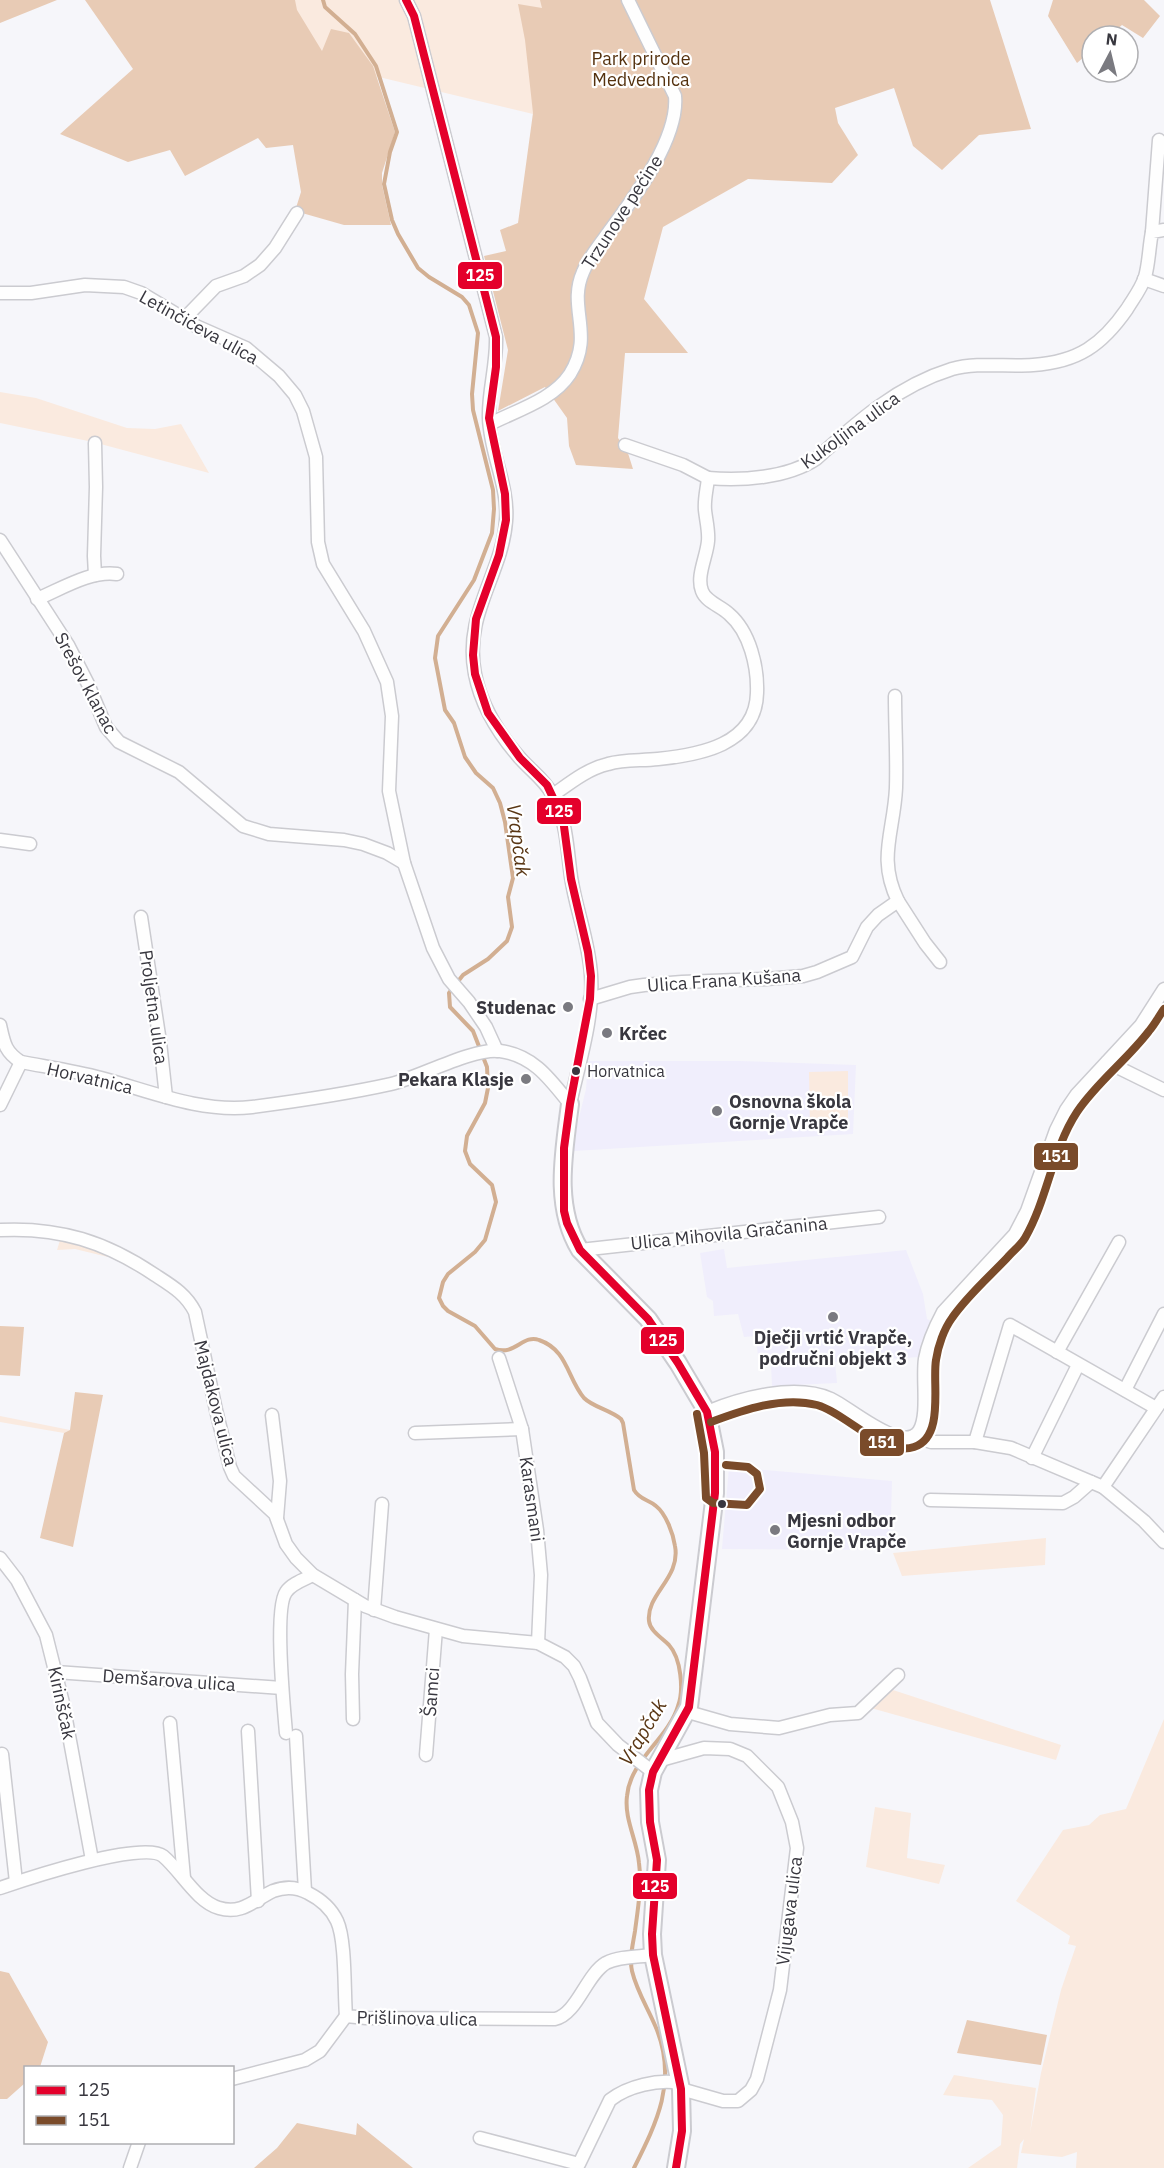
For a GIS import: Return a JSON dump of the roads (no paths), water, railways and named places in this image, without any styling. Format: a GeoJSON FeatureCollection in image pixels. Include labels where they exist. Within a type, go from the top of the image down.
{"type":"FeatureCollection","features":[{"type":"Feature","properties":{"kind":"main road"},"geometry":{"type":"LineString","coordinates":[[570,1104],[564,1148],[563,1195],[567,1223],[580,1250],[648,1319],[678,1363],[707,1412],[713,1436],[717,1475],[688,1712],[654,1767],[649,1790],[650,1822],[657,1860],[652,1934],[640,1957],[682,2131],[676,2168]]}},
{"type":"Feature","properties":{"kind":"street"},"geometry":{"type":"LineString","coordinates":[[406,0],[414,16],[494,324],[497,350],[490,424],[505,494],[506,520],[498,555],[476,620],[473,637],[475,674],[488,713],[520,758],[547,785],[563,819],[567,834],[571,879],[588,952],[591,976],[590,999],[570,1104]]}},
{"type":"Feature","properties":{"kind":"street","name":"Trzunove pećine"},"geometry":{"type":"LineString","coordinates":[[490,424],[545,398],[560,387],[570,374],[583,338],[577,296],[583,272],[592,255],[659,157],[670,132],[676,109],[675,96],[628,0]]}},
{"type":"Feature","properties":{"kind":"street","name":"Kukoljina ulica"},"geometry":{"type":"LineString","coordinates":[[708,478],[756,477],[806,466],[878,405],[950,370],[975,365],[1043,364],[1082,354],[1091,349],[1109,332],[1137,295],[1144,279],[1158,231],[1159,140]]}},
{"type":"Feature","properties":{"kind":"street"},"geometry":{"type":"LineString","coordinates":[[184,319],[216,286],[244,276],[260,265],[275,248],[297,213]]}},
{"type":"Feature","properties":{"kind":"street"},"geometry":{"type":"LineString","coordinates":[[1144,279],[1164,286]]}},
{"type":"Feature","properties":{"kind":"street","name":"Letinčićeva ulica"},"geometry":{"type":"LineString","coordinates":[[0,293],[31,293],[85,285],[124,287],[141,293],[184,319],[259,357],[295,395],[303,411],[316,457],[320,553],[332,579],[369,640],[389,692],[392,725],[389,791],[404,863],[433,948],[449,979],[486,1027],[492,1051]]}},
{"type":"Feature","properties":{"kind":"street"},"geometry":{"type":"LineString","coordinates":[[95,443],[95,575]]}},
{"type":"Feature","properties":{"kind":"street"},"geometry":{"type":"LineString","coordinates":[[553,795],[585,773],[607,764],[657,759],[711,749],[736,737],[751,720],[755,710],[757,685],[751,650],[734,618],[709,600],[702,590],[702,572],[709,539],[705,504],[708,478],[683,465],[625,445]]}},
{"type":"Feature","properties":{"kind":"street","name":"Srešov klanac"},"geometry":{"type":"LineString","coordinates":[[0,540],[68,645],[109,733],[119,742],[179,772],[243,826],[269,834],[344,840],[363,844],[387,853],[404,863]]}},
{"type":"Feature","properties":{"kind":"street"},"geometry":{"type":"LineString","coordinates":[[37,599],[95,575],[117,574]]}},
{"type":"Feature","properties":{"kind":"street"},"geometry":{"type":"LineString","coordinates":[[895,696],[897,755],[895,800],[886,860],[891,887],[898,901],[940,962]]}},
{"type":"Feature","properties":{"kind":"street"},"geometry":{"type":"LineString","coordinates":[[0,840],[30,844]]}},
{"type":"Feature","properties":{"kind":"street","name":"Ulica Frana Kušana"},"geometry":{"type":"LineString","coordinates":[[590,999],[644,985],[766,979],[803,976],[817,972],[852,957],[867,927],[898,901]]}},
{"type":"Feature","properties":{"kind":"street","name":"Proljetna ulica"},"geometry":{"type":"LineString","coordinates":[[141,917],[166,1097]]}},
{"type":"Feature","properties":{"kind":"street"},"geometry":{"type":"LineString","coordinates":[[914,1436],[923,1423],[925,1365],[935,1327],[943,1312],[1015,1233],[1027,1211],[1056,1130],[1066,1110],[1077,1094],[1141,1025],[1164,989]]}},
{"type":"Feature","properties":{"kind":"street"},"geometry":{"type":"LineString","coordinates":[[0,1025],[10,1056],[21,1062],[0,1105]]}},
{"type":"Feature","properties":{"kind":"street","name":"Horvatnica"},"geometry":{"type":"LineString","coordinates":[[21,1062],[99,1078],[196,1105],[225,1109],[250,1107],[393,1083],[492,1051],[513,1053],[529,1060],[546,1074],[570,1104]]}},
{"type":"Feature","properties":{"kind":"street"},"geometry":{"type":"LineString","coordinates":[[1107,1062],[1164,1090]]}},
{"type":"Feature","properties":{"kind":"street","name":"Ulica Mihovila Gračanina"},"geometry":{"type":"LineString","coordinates":[[580,1250],[879,1216]]}},
{"type":"Feature","properties":{"kind":"street","name":"Majdakova ulica"},"geometry":{"type":"LineString","coordinates":[[0,1230],[54,1232],[102,1245],[131,1259],[182,1293],[195,1312],[216,1410],[234,1476],[270,1508],[277,1518],[286,1544],[313,1575],[374,1610],[478,1639],[538,1643],[558,1653],[574,1666],[597,1723],[618,1745],[638,1760],[654,1767]]}},
{"type":"Feature","properties":{"kind":"street"},"geometry":{"type":"LineString","coordinates":[[1057,1352],[1119,1242]]}},
{"type":"Feature","properties":{"kind":"street"},"geometry":{"type":"LineString","coordinates":[[1125,1390],[1164,1314]]}},
{"type":"Feature","properties":{"kind":"street"},"geometry":{"type":"LineString","coordinates":[[975,1442],[1010,1325],[1156,1408]]}},
{"type":"Feature","properties":{"kind":"street","name":"Karasmani"},"geometry":{"type":"LineString","coordinates":[[500,1358],[522,1429],[540,1560],[538,1643]]}},
{"type":"Feature","properties":{"kind":"street"},"geometry":{"type":"LineString","coordinates":[[1032,1458],[1078,1365]]}},
{"type":"Feature","properties":{"kind":"street"},"geometry":{"type":"LineString","coordinates":[[707,1412],[741,1400],[794,1392],[813,1393],[841,1404],[891,1436],[903,1438],[914,1436],[931,1442],[975,1442],[1011,1448],[1103,1487],[1144,1521],[1164,1542]]}},
{"type":"Feature","properties":{"kind":"street"},"geometry":{"type":"LineString","coordinates":[[1103,1487],[1136,1442],[1164,1397]]}},
{"type":"Feature","properties":{"kind":"street"},"geometry":{"type":"LineString","coordinates":[[272,1415],[280,1481],[277,1518]]}},
{"type":"Feature","properties":{"kind":"street"},"geometry":{"type":"LineString","coordinates":[[415,1433],[522,1429]]}},
{"type":"Feature","properties":{"kind":"street"},"geometry":{"type":"LineString","coordinates":[[930,1500],[1063,1503],[1074,1497],[1091,1482]]}},
{"type":"Feature","properties":{"kind":"street"},"geometry":{"type":"LineString","coordinates":[[374,1610],[382,1504]]}},
{"type":"Feature","properties":{"kind":"street","name":"Kirinščak"},"geometry":{"type":"LineString","coordinates":[[0,1558],[18,1580],[46,1635],[56,1672],[92,1860]]}},
{"type":"Feature","properties":{"kind":"street"},"geometry":{"type":"LineString","coordinates":[[0,1888],[92,1860],[155,1852],[164,1857],[206,1902],[217,1908],[241,1909],[283,1888],[305,1891],[291,1735],[282,1688],[280,1647],[283,1599],[290,1587],[313,1575]]}},
{"type":"Feature","properties":{"kind":"street"},"geometry":{"type":"LineString","coordinates":[[353,1719],[355,1600]]}},
{"type":"Feature","properties":{"kind":"street","name":"Šamci"},"geometry":{"type":"LineString","coordinates":[[426,1755],[436,1629]]}},
{"type":"Feature","properties":{"kind":"street","name":"Demšarova ulica"},"geometry":{"type":"LineString","coordinates":[[56,1672],[282,1688]]}},
{"type":"Feature","properties":{"kind":"street"},"geometry":{"type":"LineString","coordinates":[[688,1712],[730,1724],[778,1728],[830,1715],[858,1713],[898,1675]]}},
{"type":"Feature","properties":{"kind":"street"},"geometry":{"type":"LineString","coordinates":[[170,1723],[184,1878]]}},
{"type":"Feature","properties":{"kind":"street"},"geometry":{"type":"LineString","coordinates":[[248,1731],[258,1901]]}},
{"type":"Feature","properties":{"kind":"street","name":"Vijugava ulica"},"geometry":{"type":"LineString","coordinates":[[654,1767],[704,1748],[730,1749],[747,1756],[778,1787],[790,1813],[797,1848],[780,1990],[758,2079],[751,2090],[738,2101],[723,2101],[671,2084]]}},
{"type":"Feature","properties":{"kind":"street"},"geometry":{"type":"LineString","coordinates":[[2,1754],[2,1777],[16,1882]]}},
{"type":"Feature","properties":{"kind":"street","name":"Prišlinova ulica"},"geometry":{"type":"LineString","coordinates":[[305,1891],[325,1904],[337,1919],[346,2016],[555,2019],[566,2014],[599,1969],[616,1959],[640,1957]]}},
{"type":"Feature","properties":{"kind":"street"},"geometry":{"type":"LineString","coordinates":[[234,2078],[305,2060],[320,2051],[346,2016]]}},
{"type":"Feature","properties":{"kind":"street"},"geometry":{"type":"LineString","coordinates":[[480,2138],[579,2164],[610,2100],[671,2084]]}},
{"type":"Feature","properties":{"kind":"street"},"geometry":{"type":"LineString","coordinates":[[130,2168],[138,2144]]}},
{"type":"Feature","properties":{"kind":"waterway","name":"Vrapčak"},"geometry":{"type":"LineString","coordinates":[[323,0],[325,7],[355,34],[376,66],[397,132],[390,152],[384,184],[392,220],[398,234],[418,268],[462,297],[469,305],[478,333],[472,394],[473,410],[493,490],[492,533],[474,580],[438,636],[435,658],[445,710],[454,723],[465,757],[476,773],[493,788],[500,803],[513,878],[508,897],[512,927],[507,941],[488,959],[463,975],[449,993],[450,1007],[473,1031],[487,1067],[488,1088],[485,1103],[467,1136],[465,1151],[470,1164],[492,1185],[496,1202],[485,1240],[475,1252],[448,1274],[443,1282],[439,1298],[448,1311],[475,1326],[495,1349],[508,1350],[533,1339],[556,1350],[584,1398],[621,1419],[634,1490],[663,1514],[671,1530],[675,1546],[673,1567],[653,1602],[649,1621],[652,1628],[669,1645],[676,1658],[680,1674],[680,1699],[673,1718],[635,1771],[627,1796],[627,1813],[640,1871],[631,1966],[634,1979],[657,2030],[663,2049],[665,2067],[665,2084],[657,2118],[634,2168]]}},
{"type":"Feature","properties":{"kind":"place","name":"Studenac"},"geometry":{"type":"Point","coordinates":[568,1007]}},
{"type":"Feature","properties":{"kind":"place","name":"Krčec"},"geometry":{"type":"Point","coordinates":[607,1033]}},
{"type":"Feature","properties":{"kind":"place","name":"Horvatnica"},"geometry":{"type":"Point","coordinates":[576,1071]}},
{"type":"Feature","properties":{"kind":"place","name":"Pekara Klasje"},"geometry":{"type":"Point","coordinates":[526,1079]}},
{"type":"Feature","properties":{"kind":"place","name":"Osnovna škola Gornje Vrapče"},"geometry":{"type":"Point","coordinates":[717,1111]}},
{"type":"Feature","properties":{"kind":"place","name":"Dječji vrtić Vrapče, područni objekt 3"},"geometry":{"type":"Point","coordinates":[833,1317]}},
{"type":"Feature","properties":{"kind":"place","name":"Mjesni odbor Gornje Vrapče"},"geometry":{"type":"Point","coordinates":[775,1530]}},
{"type":"Feature","properties":{"kind":"park label","name":"Park prirode Medvednica"},"geometry":{"type":"Point","coordinates":[641,68]}}]}
